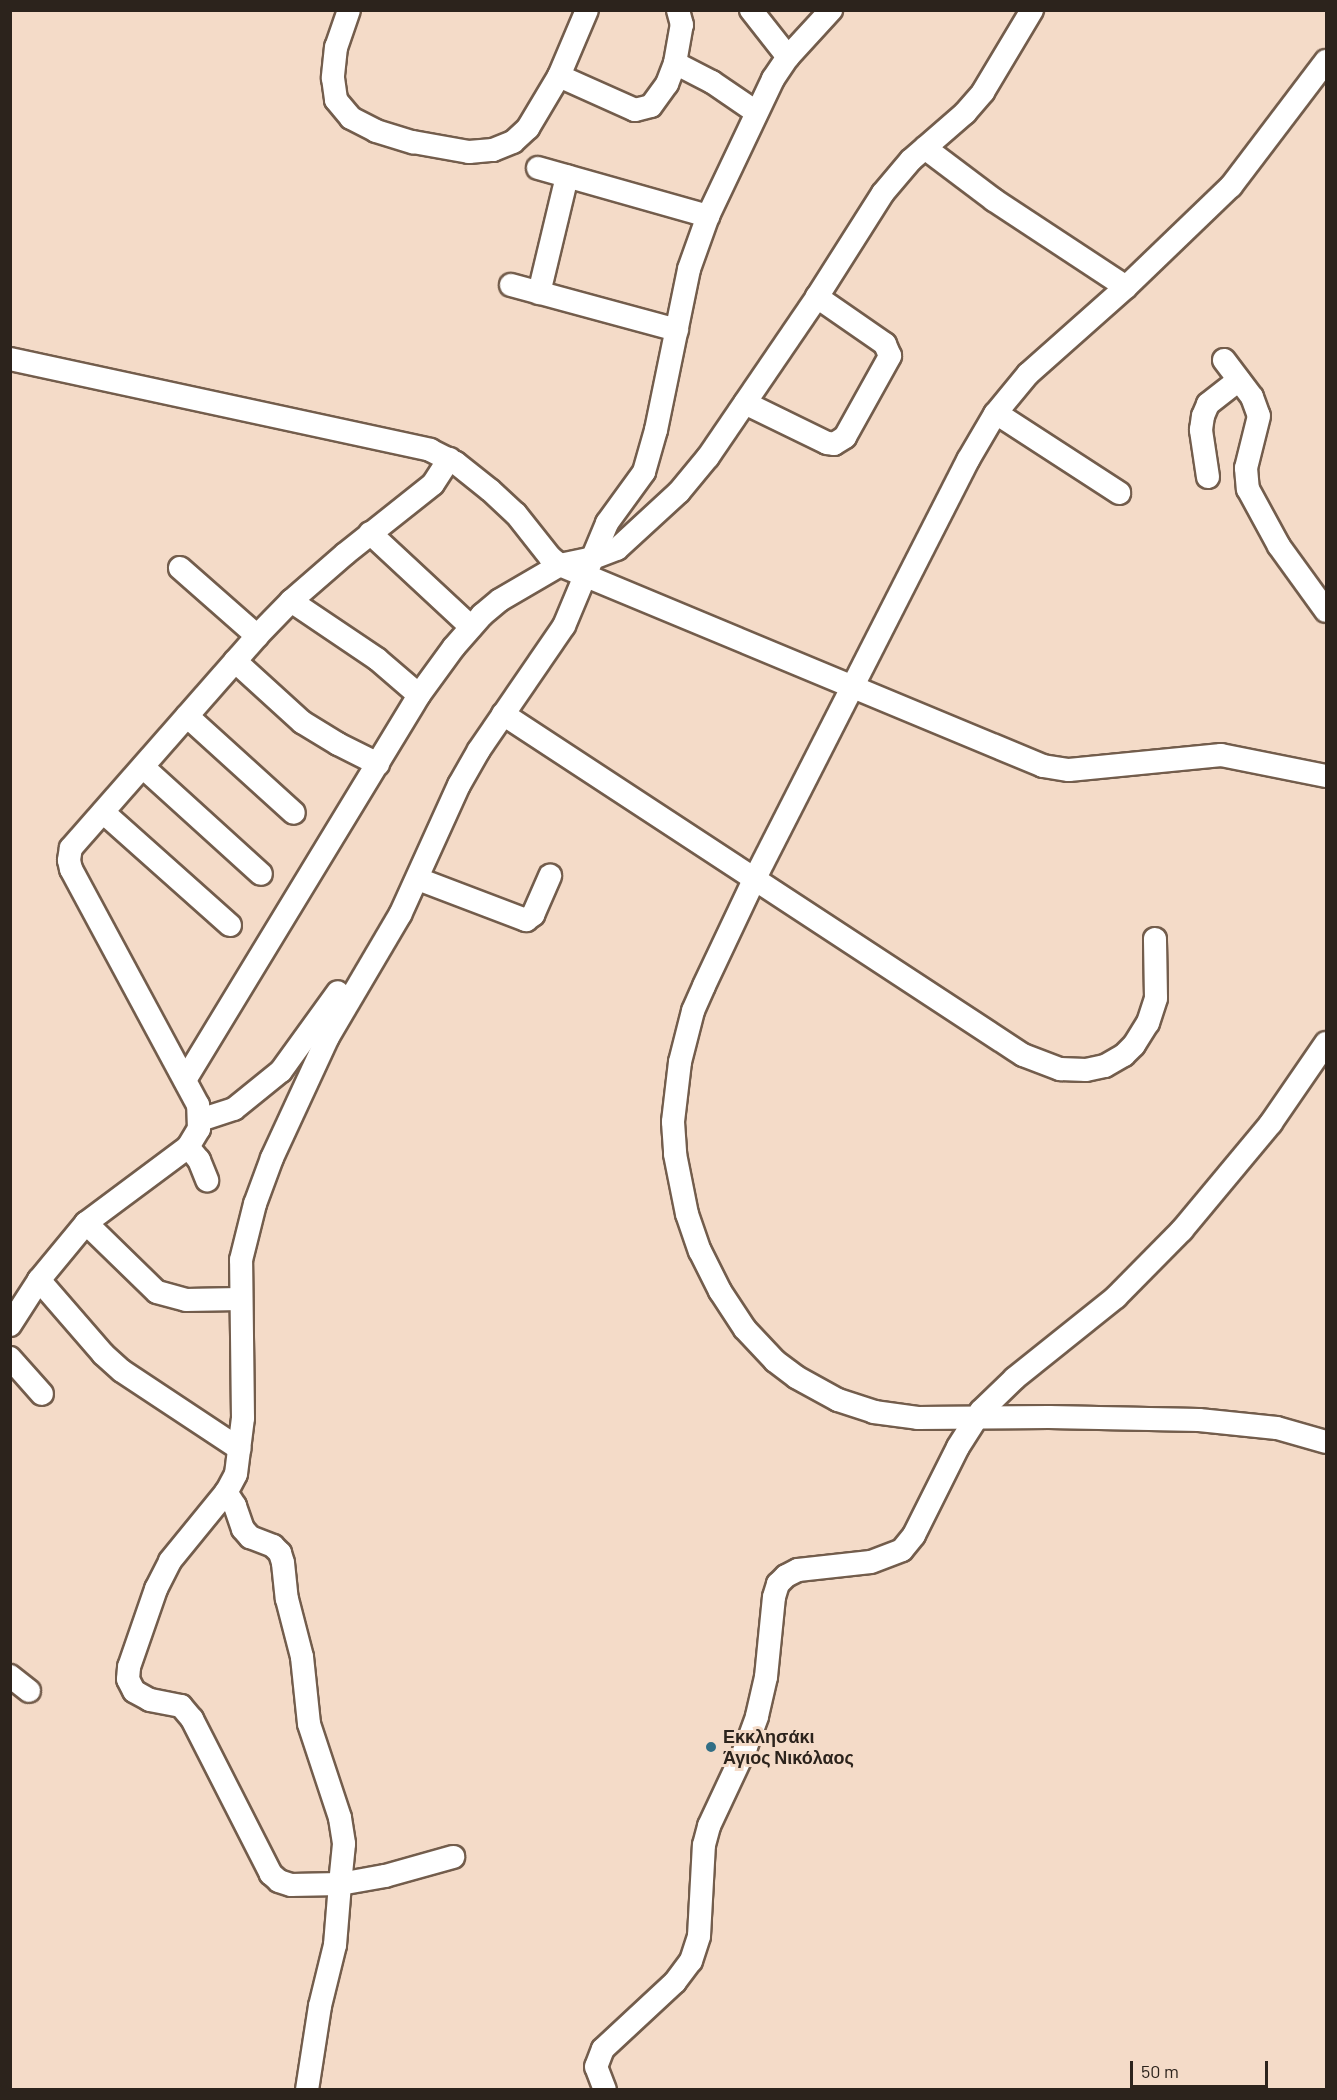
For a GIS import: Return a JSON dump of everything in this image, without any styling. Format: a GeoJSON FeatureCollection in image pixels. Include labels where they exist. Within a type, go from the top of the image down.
{"type":"FeatureCollection","features":[{"type":"Feature","properties":{"kind":"street"},"geometry":{"type":"LineString","coordinates":[[349,10],[336,47],[333,78],[336,100],[351,118],[394,136],[469,152],[493,150],[513,142],[528,128],[559,76],[587,10]]}},
{"type":"Feature","properties":{"kind":"street"},"geometry":{"type":"LineString","coordinates":[[559,76],[628,108],[644,110],[660,97],[675,63],[682,25],[678,10]]}},
{"type":"Feature","properties":{"kind":"street"},"geometry":{"type":"LineString","coordinates":[[751,10],[788,57]]}},
{"type":"Feature","properties":{"kind":"street"},"geometry":{"type":"LineString","coordinates":[[453,1857],[385,1876],[340,1884],[291,1885],[279,1881],[271,1874],[185,1710],[176,1704],[144,1698],[134,1691],[129,1683],[129,1667],[156,1589],[170,1561],[226,1492],[236,1474],[240,1449],[243,1394],[240,1299],[243,1251],[261,1186],[328,1037],[374,960],[418,879],[459,785],[503,714],[564,626],[607,523],[639,481],[649,459],[689,269],[708,216],[756,112],[788,57],[831,10]]}},
{"type":"Feature","properties":{"kind":"street"},"geometry":{"type":"LineString","coordinates":[[589,567],[621,546],[674,497],[708,457],[884,194],[900,173],[983,92],[1032,10]]}},
{"type":"Feature","properties":{"kind":"street"},"geometry":{"type":"LineString","coordinates":[[1326,61],[1231,186],[1126,287],[1028,374],[996,413],[968,460],[754,880],[696,1005],[676,1080],[673,1122],[675,1154],[685,1205],[704,1260],[720,1291],[745,1329],[776,1360],[816,1390],[837,1401],[874,1412],[918,1418],[1049,1417],[1199,1420],[1277,1428],[1326,1442]]}},
{"type":"Feature","properties":{"kind":"street"},"geometry":{"type":"LineString","coordinates":[[675,63],[712,82],[756,112]]}},
{"type":"Feature","properties":{"kind":"street"},"geometry":{"type":"LineString","coordinates":[[926,148],[994,200],[1126,287]]}},
{"type":"Feature","properties":{"kind":"street"},"geometry":{"type":"LineString","coordinates":[[538,168],[708,216]]}},
{"type":"Feature","properties":{"kind":"street"},"geometry":{"type":"LineString","coordinates":[[539,293],[567,176]]}},
{"type":"Feature","properties":{"kind":"street"},"geometry":{"type":"LineString","coordinates":[[511,285],[677,330]]}},
{"type":"Feature","properties":{"kind":"street"},"geometry":{"type":"LineString","coordinates":[[745,403],[827,443],[834,444],[845,437],[890,356],[885,344],[817,297]]}},
{"type":"Feature","properties":{"kind":"street"},"geometry":{"type":"LineString","coordinates":[[10,359],[420,448],[449,459],[501,500],[560,565]]}},
{"type":"Feature","properties":{"kind":"street"},"geometry":{"type":"LineString","coordinates":[[1224,360],[1251,397],[1260,420],[1246,468],[1248,489],[1280,546],[1326,611]]}},
{"type":"Feature","properties":{"kind":"street"},"geometry":{"type":"LineString","coordinates":[[1208,477],[1201,430],[1203,416],[1209,404],[1239,380]]}},
{"type":"Feature","properties":{"kind":"street"},"geometry":{"type":"LineString","coordinates":[[996,413],[1119,493]]}},
{"type":"Feature","properties":{"kind":"street"},"geometry":{"type":"LineString","coordinates":[[10,1325],[39,1280],[86,1223],[106,1205],[188,1147],[199,1129],[198,1105],[71,868],[69,860],[71,848],[257,636],[291,601],[370,533],[434,484],[449,459]]}},
{"type":"Feature","properties":{"kind":"street"},"geometry":{"type":"LineString","coordinates":[[370,533],[471,627]]}},
{"type":"Feature","properties":{"kind":"street"},"geometry":{"type":"LineString","coordinates":[[185,1080],[419,695],[471,627],[500,600],[560,565],[589,567],[854,686],[1043,766],[1069,770],[1221,755],[1326,776]]}},
{"type":"Feature","properties":{"kind":"street"},"geometry":{"type":"LineString","coordinates":[[180,567],[257,636]]}},
{"type":"Feature","properties":{"kind":"street"},"geometry":{"type":"LineString","coordinates":[[291,601],[377,659],[419,695]]}},
{"type":"Feature","properties":{"kind":"street"},"geometry":{"type":"LineString","coordinates":[[235,661],[302,722],[338,744],[378,764]]}},
{"type":"Feature","properties":{"kind":"street"},"geometry":{"type":"LineString","coordinates":[[503,714],[1023,1054],[1060,1069],[1086,1070],[1105,1066],[1134,1046],[1148,1023],[1156,998],[1155,939]]}},
{"type":"Feature","properties":{"kind":"street"},"geometry":{"type":"LineString","coordinates":[[187,716],[294,813]]}},
{"type":"Feature","properties":{"kind":"street"},"geometry":{"type":"LineString","coordinates":[[143,767],[261,874]]}},
{"type":"Feature","properties":{"kind":"street"},"geometry":{"type":"LineString","coordinates":[[103,812],[230,925]]}},
{"type":"Feature","properties":{"kind":"street"},"geometry":{"type":"LineString","coordinates":[[418,879],[526,920],[533,915],[550,876]]}},
{"type":"Feature","properties":{"kind":"street"},"geometry":{"type":"LineString","coordinates":[[200,1120],[234,1109],[275,1077],[302,1046],[349,975],[360,966],[374,960]]}},
{"type":"Feature","properties":{"kind":"street"},"geometry":{"type":"LineString","coordinates":[[605,2090],[596,2067],[603,2049],[675,1982],[691,1961],[699,1936],[704,1845],[709,1826],[746,1747],[757,1716],[766,1677],[774,1597],[778,1584],[786,1576],[798,1570],[871,1562],[902,1550],[919,1527],[975,1418],[1014,1377],[1116,1297],[1182,1230],[1271,1123],[1326,1042]]}},
{"type":"Feature","properties":{"kind":"street"},"geometry":{"type":"LineString","coordinates":[[188,1147],[199,1160],[207,1180]]}},
{"type":"Feature","properties":{"kind":"street"},"geometry":{"type":"LineString","coordinates":[[86,1223],[157,1292],[186,1300],[240,1299]]}},
{"type":"Feature","properties":{"kind":"street"},"geometry":{"type":"LineString","coordinates":[[39,1280],[103,1354],[122,1371],[240,1449]]}},
{"type":"Feature","properties":{"kind":"street"},"geometry":{"type":"LineString","coordinates":[[10,1359],[42,1394]]}},
{"type":"Feature","properties":{"kind":"street"},"geometry":{"type":"LineString","coordinates":[[226,1492],[236,1506],[243,1529],[250,1537],[273,1546],[280,1553],[287,1599],[302,1658],[309,1725],[340,1818],[344,1844],[334,1945],[320,2006],[306,2090]]}},
{"type":"Feature","properties":{"kind":"street"},"geometry":{"type":"LineString","coordinates":[[10,1676],[29,1691]]}},
{"type":"Feature","properties":{"kind":"place","name":"Εκκλησάκι Άγιος Νικόλαος"},"geometry":{"type":"Point","coordinates":[711,1747]}}]}
